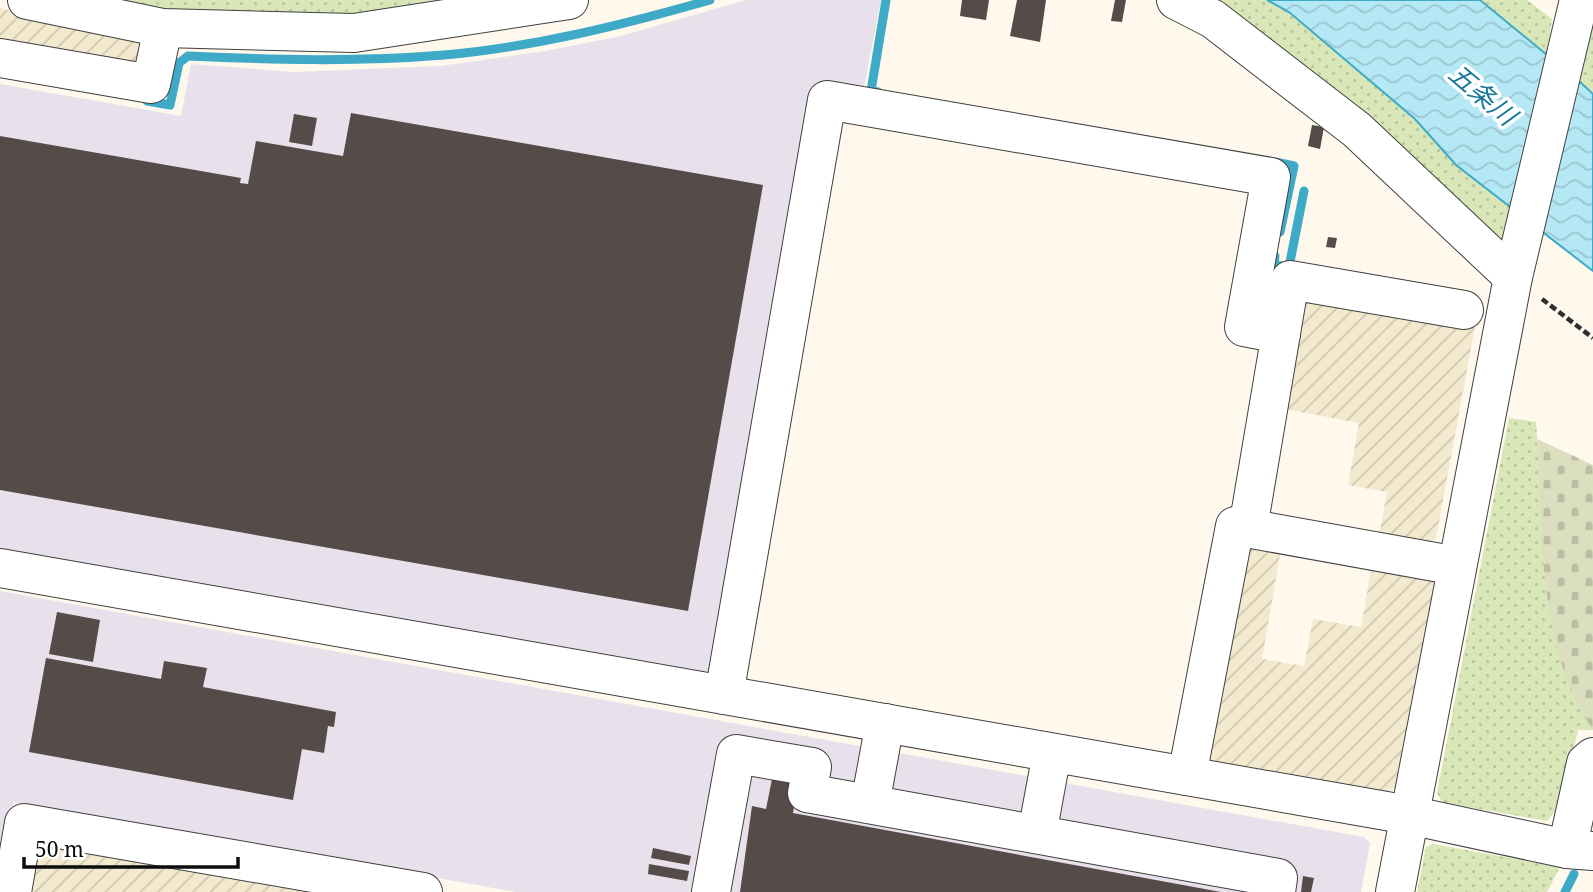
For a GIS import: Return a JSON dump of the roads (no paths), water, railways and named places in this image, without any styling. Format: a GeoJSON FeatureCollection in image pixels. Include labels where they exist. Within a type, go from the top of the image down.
{"type":"FeatureCollection","features":[{"type":"Feature","properties":{"kind":"street"},"geometry":{"type":"LineString","coordinates":[[27,0],[163,28],[354,33],[569,0]]}},
{"type":"Feature","properties":{"kind":"street"},"geometry":{"type":"LineString","coordinates":[[1175,0],[1213,19],[1357,130],[1514,271]]}},
{"type":"Feature","properties":{"kind":"street"},"geometry":{"type":"LineString","coordinates":[[1395,892],[1514,271],[1576,13]]}},
{"type":"Feature","properties":{"kind":"street"},"geometry":{"type":"LineString","coordinates":[[0,58],[151,84],[163,28]]}},
{"type":"Feature","properties":{"kind":"street"},"geometry":{"type":"LineString","coordinates":[[724,695],[827,100],[1270,177],[1244,327],[1281,334]]}},
{"type":"Feature","properties":{"kind":"street"},"geometry":{"type":"LineString","coordinates":[[1248,528],[1290,280],[1464,310]]}},
{"type":"Feature","properties":{"kind":"street"},"geometry":{"type":"LineString","coordinates":[[1187,776],[1235,526],[1457,566]]}},
{"type":"Feature","properties":{"kind":"street"},"geometry":{"type":"LineString","coordinates":[[0,568],[1409,815],[1580,850],[1586,763],[1593,757]]}},
{"type":"Feature","properties":{"kind":"street"},"geometry":{"type":"LineString","coordinates":[[821,712],[807,793],[1278,878],[1276,892]]}},
{"type":"Feature","properties":{"kind":"street"},"geometry":{"type":"LineString","coordinates":[[870,804],[885,723]]}},
{"type":"Feature","properties":{"kind":"street"},"geometry":{"type":"LineString","coordinates":[[1037,834],[1052,752]]}},
{"type":"Feature","properties":{"kind":"street"},"geometry":{"type":"LineString","coordinates":[[711,892],[736,754],[812,767]]}},
{"type":"Feature","properties":{"kind":"street"},"geometry":{"type":"LineString","coordinates":[[12,892],[24,823],[423,892]]}},
{"type":"Feature","properties":{"kind":"water","name":"五条川"},"geometry":{"type":"Polygon","coordinates":[[[1267,0],[1480,0],[1580,82],[1593,94],[1593,271],[1456,165],[1415,119],[1289,12],[1267,0]]]}},
{"type":"Feature","properties":{"kind":"waterway"},"geometry":{"type":"LineString","coordinates":[[147,101],[170,105],[179,63],[188,56],[316,60],[444,55],[511,47],[578,34],[710,0]]}},
{"type":"Feature","properties":{"kind":"waterway"},"geometry":{"type":"LineString","coordinates":[[878,92],[871,91],[886,0]]}},
{"type":"Feature","properties":{"kind":"waterway"},"geometry":{"type":"LineString","coordinates":[[1275,162],[1294,166],[1280,232]]}},
{"type":"Feature","properties":{"kind":"waterway"},"geometry":{"type":"LineString","coordinates":[[1275,256],[1274,265],[1289,267],[1304,191]]}},
{"type":"Feature","properties":{"kind":"waterway"},"geometry":{"type":"LineString","coordinates":[[1565,892],[1574,874]]}}]}
